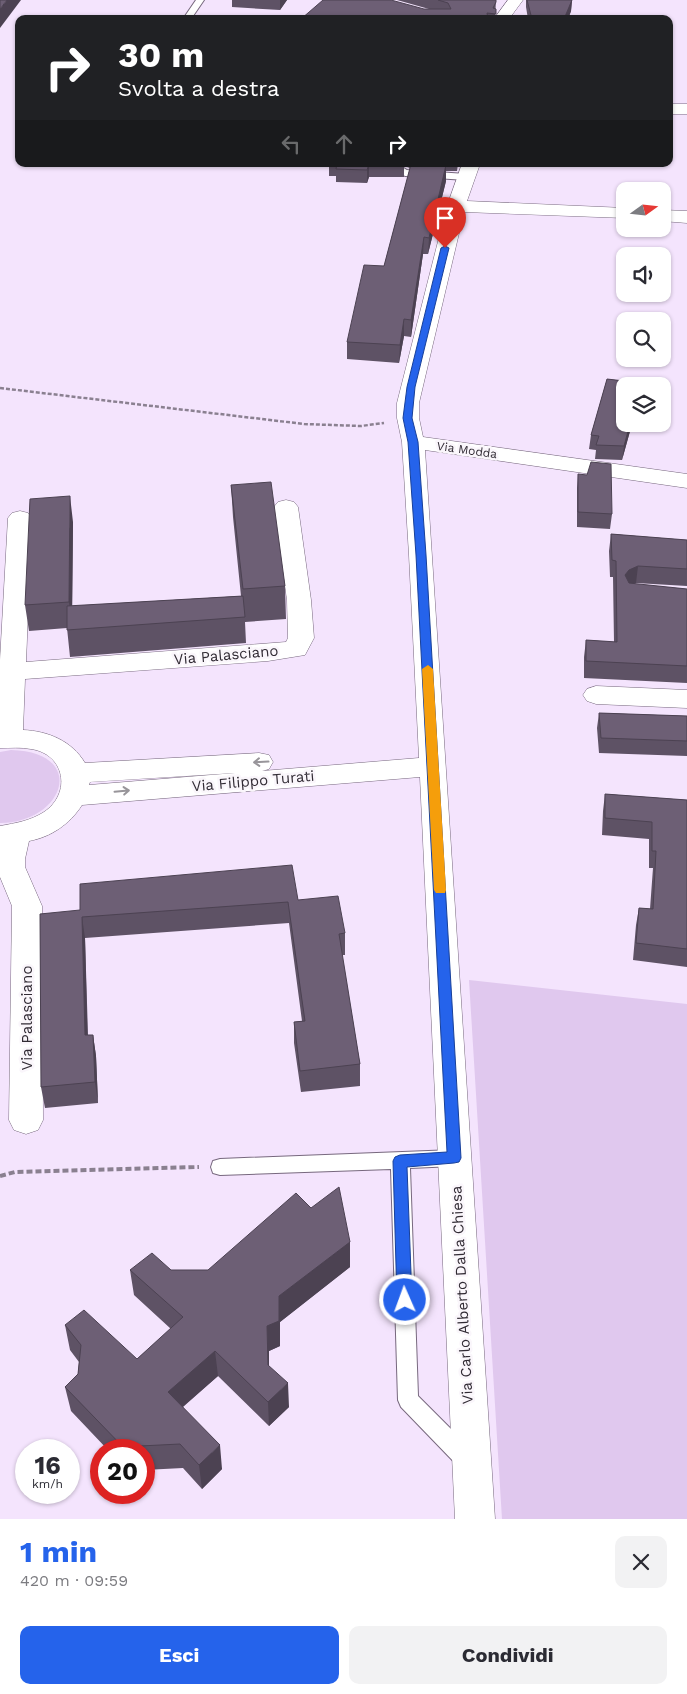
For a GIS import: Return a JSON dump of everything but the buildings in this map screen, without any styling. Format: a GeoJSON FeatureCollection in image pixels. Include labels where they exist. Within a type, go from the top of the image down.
{"type":"FeatureCollection","features":[{"type":"Feature","properties":{"kind":"street"},"geometry":{"type":"LineString","coordinates":[[504,15],[516,0]]}},
{"type":"Feature","properties":{"kind":"street"},"geometry":{"type":"LineString","coordinates":[[673,109],[687,109]]}},
{"type":"Feature","properties":{"kind":"street"},"geometry":{"type":"LineString","coordinates":[[410,430],[411,387],[456,206],[468,170]]}},
{"type":"Feature","properties":{"kind":"street"},"geometry":{"type":"LineString","coordinates":[[456,206],[616,213]]}},
{"type":"Feature","properties":{"kind":"street"},"geometry":{"type":"LineString","coordinates":[[671,216],[684,217]]}},
{"type":"Feature","properties":{"kind":"street","name":"Via Modda"},"geometry":{"type":"LineString","coordinates":[[410,430],[687,481]]}},
{"type":"Feature","properties":{"kind":"street","name":"Via Carlo Alberto Dalla Chiesa"},"geometry":{"type":"LineString","coordinates":[[410,430],[432,758],[475,1519]]}},
{"type":"Feature","properties":{"kind":"street","name":"Via Palasciano"},"geometry":{"type":"LineString","coordinates":[[6,671],[268,653],[296,649],[301,638],[299,600],[286,507]]}},
{"type":"Feature","properties":{"kind":"street"},"geometry":{"type":"LineString","coordinates":[[8,835],[36,828],[53,819],[66,807],[75,784],[66,756],[51,746],[32,739],[4,739],[6,671],[20,518]]}},
{"type":"Feature","properties":{"kind":"street"},"geometry":{"type":"LineString","coordinates":[[596,695],[687,699]]}},
{"type":"Feature","properties":{"kind":"street","name":"Via Filippo Turati"},"geometry":{"type":"LineString","coordinates":[[75,784],[432,758]]}},
{"type":"Feature","properties":{"kind":"street","name":"Via Palasciano"},"geometry":{"type":"LineString","coordinates":[[8,835],[6,863],[9,874],[24,893],[27,906],[26,1120]]}},
{"type":"Feature","properties":{"kind":"lane"},"geometry":{"type":"LineString","coordinates":[[190,15],[200,0]]}},
{"type":"Feature","properties":{"kind":"lane"},"geometry":{"type":"LineString","coordinates":[[396,167],[405,173],[468,170]]}},
{"type":"Feature","properties":{"kind":"lane"},"geometry":{"type":"LineString","coordinates":[[220,1167],[454,1158]]}},
{"type":"Feature","properties":{"kind":"lane"},"geometry":{"type":"LineString","coordinates":[[400,1161],[408,1400],[472,1465]]}},
{"type":"Feature","properties":{"kind":"path"},"geometry":{"type":"LineString","coordinates":[[0,388],[304,424],[410,430]]}},
{"type":"Feature","properties":{"kind":"path"},"geometry":{"type":"LineString","coordinates":[[0,1176],[15,1172],[220,1167]]}},
{"type":"Feature","properties":{"kind":"shaded area"},"geometry":{"type":"Polygon","coordinates":[[[11,750],[35,754],[51,762],[58,774],[59,787],[52,800],[40,811],[22,820],[0,823],[0,752],[11,750]]]}},
{"type":"Feature","properties":{"kind":"shaded area"},"geometry":{"type":"Polygon","coordinates":[[[469,980],[687,1004],[687,1519],[502,1519],[469,980]]]}},
{"type":"Feature","properties":{"kind":"slow traffic"},"geometry":{"type":"LineString","coordinates":[[428,669],[440,890]]}},
{"type":"Feature","properties":{"kind":"route"},"geometry":{"type":"LineString","coordinates":[[405,1300],[400,1161],[454,1158],[421,555],[413,442],[408,418],[411,387],[445,248]]}}]}
